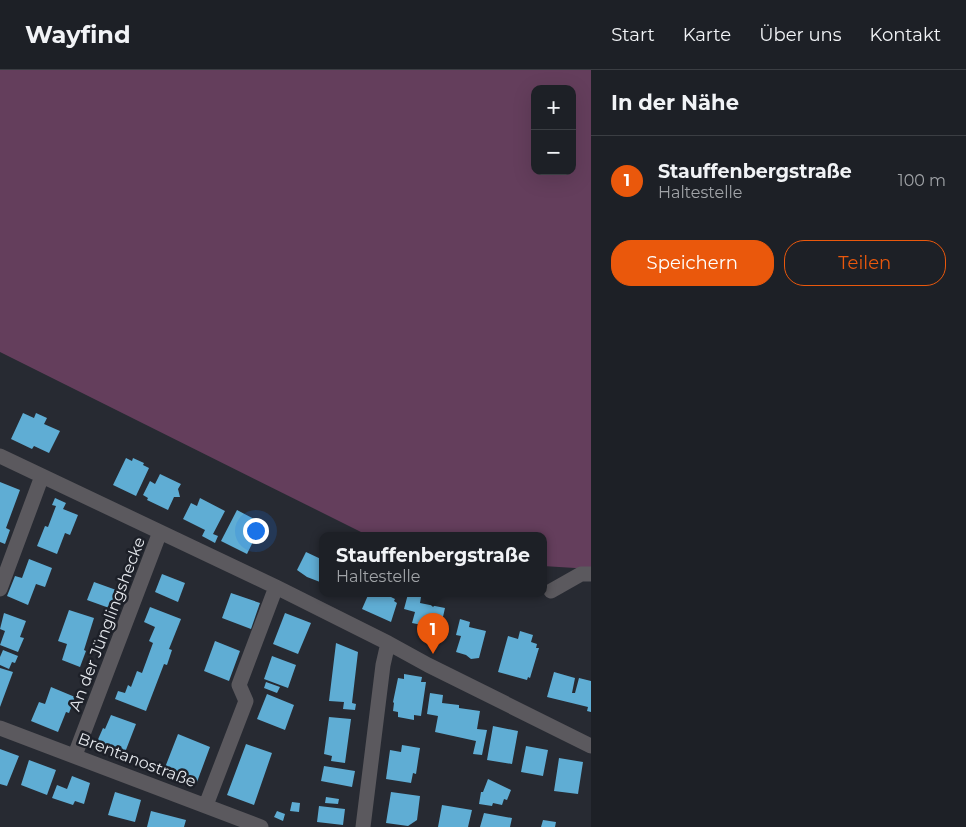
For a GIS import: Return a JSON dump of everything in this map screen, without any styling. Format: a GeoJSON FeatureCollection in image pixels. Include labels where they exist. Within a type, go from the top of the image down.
{"type":"FeatureCollection","features":[{"type":"Feature","properties":{"kind":"street"},"geometry":{"type":"LineString","coordinates":[[0,456],[276,587],[591,746]]}},
{"type":"Feature","properties":{"kind":"street"},"geometry":{"type":"LineString","coordinates":[[0,589],[42,476]]}},
{"type":"Feature","properties":{"kind":"street","name":"An der Jünglingshecke"},"geometry":{"type":"LineString","coordinates":[[76,756],[160,532]]}},
{"type":"Feature","properties":{"kind":"street"},"geometry":{"type":"LineString","coordinates":[[551,591],[581,574],[591,574]]}},
{"type":"Feature","properties":{"kind":"street"},"geometry":{"type":"LineString","coordinates":[[206,805],[246,700],[240,685],[276,587]]}},
{"type":"Feature","properties":{"kind":"street"},"geometry":{"type":"LineString","coordinates":[[363,827],[383,665],[388,642]]}},
{"type":"Feature","properties":{"kind":"street","name":"Brentanostraße"},"geometry":{"type":"LineString","coordinates":[[0,728],[261,827]]}},
{"type":"Feature","properties":{"kind":"shaded area"},"geometry":{"type":"Polygon","coordinates":[[[0,70],[591,70],[591,569],[547,566],[547,532],[361,532],[0,352],[0,70]]]}},
{"type":"Feature","properties":{"kind":"building"},"geometry":{"type":"Polygon","coordinates":[[[23,413],[34,418],[36,413],[47,418],[44,424],[60,431],[49,453],[34,446],[32,449],[11,439],[23,413]]]}},
{"type":"Feature","properties":{"kind":"building"},"geometry":{"type":"Polygon","coordinates":[[[126,458],[132,461],[133,458],[144,463],[143,465],[149,468],[136,496],[113,485],[126,458]]]}},
{"type":"Feature","properties":{"kind":"building"},"geometry":{"type":"Polygon","coordinates":[[[160,474],[181,484],[178,489],[180,497],[174,497],[168,510],[147,500],[148,498],[143,495],[150,481],[155,484],[160,474]]]}},
{"type":"Feature","properties":{"kind":"building"},"geometry":{"type":"Polygon","coordinates":[[[0,482],[20,490],[6,528],[10,530],[5,544],[0,542],[0,482]]]}},
{"type":"Feature","properties":{"kind":"building"},"geometry":{"type":"Polygon","coordinates":[[[55,498],[66,503],[63,509],[78,515],[70,535],[65,533],[57,554],[37,546],[45,526],[48,527],[56,506],[52,505],[55,498]]]}},
{"type":"Feature","properties":{"kind":"building"},"geometry":{"type":"Polygon","coordinates":[[[200,498],[225,511],[213,534],[218,536],[215,543],[202,536],[205,530],[183,519],[191,503],[197,506],[200,498]]]}},
{"type":"Feature","properties":{"kind":"building"},"geometry":{"type":"Polygon","coordinates":[[[237,510],[262,523],[247,554],[221,541],[237,510]]]}},
{"type":"Feature","properties":{"kind":"building"},"geometry":{"type":"Polygon","coordinates":[[[306,552],[319,558],[319,582],[307,577],[297,570],[306,552]]]}},
{"type":"Feature","properties":{"kind":"building"},"geometry":{"type":"Polygon","coordinates":[[[29,559],[52,568],[45,587],[36,584],[28,605],[7,596],[15,576],[22,578],[29,559]]]}},
{"type":"Feature","properties":{"kind":"building"},"geometry":{"type":"Polygon","coordinates":[[[162,574],[185,583],[178,602],[155,592],[162,574]]]}},
{"type":"Feature","properties":{"kind":"building"},"geometry":{"type":"Polygon","coordinates":[[[94,582],[119,591],[112,609],[87,600],[94,582]]]}},
{"type":"Feature","properties":{"kind":"building"},"geometry":{"type":"Polygon","coordinates":[[[231,593],[260,603],[251,629],[222,618],[231,593]]]}},
{"type":"Feature","properties":{"kind":"building"},"geometry":{"type":"Polygon","coordinates":[[[367,597],[391,597],[397,603],[391,622],[362,609],[367,597]]]}},
{"type":"Feature","properties":{"kind":"building"},"geometry":{"type":"Polygon","coordinates":[[[407,597],[421,597],[420,603],[445,608],[440,630],[422,628],[422,625],[412,623],[415,612],[404,609],[407,597]]]}},
{"type":"Feature","properties":{"kind":"building"},"geometry":{"type":"Polygon","coordinates":[[[150,607],[181,619],[169,649],[172,650],[167,665],[164,664],[146,711],[115,699],[118,691],[125,693],[128,685],[131,687],[137,671],[142,673],[153,643],[149,641],[155,627],[144,622],[150,607]]]}},
{"type":"Feature","properties":{"kind":"building"},"geometry":{"type":"Polygon","coordinates":[[[69,610],[94,618],[80,667],[62,660],[67,644],[58,641],[69,610]]]}},
{"type":"Feature","properties":{"kind":"building"},"geometry":{"type":"Polygon","coordinates":[[[4,613],[26,621],[20,637],[24,638],[18,652],[0,645],[5,631],[0,629],[4,613]]]}},
{"type":"Feature","properties":{"kind":"building"},"geometry":{"type":"Polygon","coordinates":[[[285,613],[311,623],[298,654],[273,644],[285,613]]]}},
{"type":"Feature","properties":{"kind":"building"},"geometry":{"type":"Polygon","coordinates":[[[460,619],[470,622],[469,627],[486,631],[479,658],[471,659],[466,655],[456,652],[461,636],[456,635],[460,619]]]}},
{"type":"Feature","properties":{"kind":"building"},"geometry":{"type":"Polygon","coordinates":[[[520,631],[533,635],[531,642],[537,644],[536,648],[539,648],[530,678],[528,677],[527,680],[498,672],[508,636],[518,639],[520,631]]]}},
{"type":"Feature","properties":{"kind":"building"},"geometry":{"type":"Polygon","coordinates":[[[215,641],[240,651],[229,681],[204,671],[215,641]]]}},
{"type":"Feature","properties":{"kind":"building"},"geometry":{"type":"Polygon","coordinates":[[[336,643],[358,652],[352,703],[356,704],[355,710],[343,709],[344,702],[329,701],[336,643]]]}},
{"type":"Feature","properties":{"kind":"building"},"geometry":{"type":"Polygon","coordinates":[[[3,650],[18,656],[15,663],[12,662],[9,669],[0,665],[0,657],[3,650]]]}},
{"type":"Feature","properties":{"kind":"building"},"geometry":{"type":"Polygon","coordinates":[[[272,656],[296,665],[288,688],[264,679],[272,656]]]}},
{"type":"Feature","properties":{"kind":"building"},"geometry":{"type":"Polygon","coordinates":[[[0,668],[13,672],[0,707],[0,668]]]}},
{"type":"Feature","properties":{"kind":"building"},"geometry":{"type":"Polygon","coordinates":[[[554,672],[575,678],[572,693],[575,693],[579,678],[591,681],[591,712],[587,711],[588,707],[547,697],[554,672]]]}},
{"type":"Feature","properties":{"kind":"building"},"geometry":{"type":"Polygon","coordinates":[[[404,674],[422,677],[421,682],[426,682],[421,716],[414,715],[414,720],[398,717],[398,712],[393,711],[398,678],[404,679],[404,674]]]}},
{"type":"Feature","properties":{"kind":"building"},"geometry":{"type":"Polygon","coordinates":[[[266,682],[280,687],[277,693],[264,688],[266,682]]]}},
{"type":"Feature","properties":{"kind":"building"},"geometry":{"type":"Polygon","coordinates":[[[51,687],[75,697],[69,713],[66,712],[58,732],[31,721],[39,702],[45,704],[51,687]]]}},
{"type":"Feature","properties":{"kind":"building"},"geometry":{"type":"Polygon","coordinates":[[[430,693],[443,695],[442,703],[459,705],[459,708],[480,711],[477,729],[487,730],[482,755],[473,754],[476,741],[435,732],[438,716],[427,714],[430,693]]]}},
{"type":"Feature","properties":{"kind":"building"},"geometry":{"type":"Polygon","coordinates":[[[267,694],[294,705],[285,730],[257,719],[267,694]]]}},
{"type":"Feature","properties":{"kind":"building"},"geometry":{"type":"Polygon","coordinates":[[[111,715],[136,724],[124,755],[96,744],[111,715]]]}},
{"type":"Feature","properties":{"kind":"building"},"geometry":{"type":"Polygon","coordinates":[[[329,717],[351,719],[345,763],[331,761],[332,756],[324,754],[329,717]]]}},
{"type":"Feature","properties":{"kind":"building"},"geometry":{"type":"Polygon","coordinates":[[[493,726],[518,731],[512,764],[487,760],[493,726]]]}},
{"type":"Feature","properties":{"kind":"building"},"geometry":{"type":"Polygon","coordinates":[[[178,734],[210,747],[197,782],[164,770],[178,734]]]}},
{"type":"Feature","properties":{"kind":"building"},"geometry":{"type":"Polygon","coordinates":[[[246,744],[272,753],[254,805],[227,795],[246,744]]]}},
{"type":"Feature","properties":{"kind":"building"},"geometry":{"type":"Polygon","coordinates":[[[402,745],[420,748],[416,774],[413,773],[411,783],[386,779],[390,750],[401,752],[402,745]]]}},
{"type":"Feature","properties":{"kind":"building"},"geometry":{"type":"Polygon","coordinates":[[[526,746],[548,750],[543,776],[521,772],[526,746]]]}},
{"type":"Feature","properties":{"kind":"building"},"geometry":{"type":"Polygon","coordinates":[[[0,749],[19,756],[7,786],[0,784],[0,749]]]}},
{"type":"Feature","properties":{"kind":"building"},"geometry":{"type":"Polygon","coordinates":[[[559,758],[583,762],[578,794],[554,791],[559,758]]]}},
{"type":"Feature","properties":{"kind":"building"},"geometry":{"type":"Polygon","coordinates":[[[29,760],[56,770],[47,795],[21,785],[29,760]]]}},
{"type":"Feature","properties":{"kind":"building"},"geometry":{"type":"Polygon","coordinates":[[[324,766],[355,771],[352,787],[321,781],[324,766]]]}},
{"type":"Feature","properties":{"kind":"building"},"geometry":{"type":"Polygon","coordinates":[[[72,776],[90,783],[84,804],[75,801],[73,805],[52,798],[57,785],[67,789],[72,776]]]}},
{"type":"Feature","properties":{"kind":"building"},"geometry":{"type":"Polygon","coordinates":[[[488,779],[511,790],[507,800],[504,799],[502,805],[493,803],[492,806],[479,804],[481,792],[483,792],[488,779]]]}},
{"type":"Feature","properties":{"kind":"building"},"geometry":{"type":"Polygon","coordinates":[[[115,792],[141,800],[135,822],[108,815],[115,792]]]}},
{"type":"Feature","properties":{"kind":"building"},"geometry":{"type":"Polygon","coordinates":[[[391,792],[420,796],[417,820],[408,826],[386,823],[391,792]]]}},
{"type":"Feature","properties":{"kind":"building"},"geometry":{"type":"Polygon","coordinates":[[[326,797],[339,799],[338,804],[325,803],[326,797]]]}},
{"type":"Feature","properties":{"kind":"building"},"geometry":{"type":"Polygon","coordinates":[[[292,802],[300,803],[299,812],[290,811],[292,802]]]}},
{"type":"Feature","properties":{"kind":"building"},"geometry":{"type":"Polygon","coordinates":[[[442,805],[472,810],[468,827],[438,827],[442,805]]]}},
{"type":"Feature","properties":{"kind":"building"},"geometry":{"type":"Polygon","coordinates":[[[319,806],[345,809],[343,825],[317,822],[319,806]]]}},
{"type":"Feature","properties":{"kind":"building"},"geometry":{"type":"Polygon","coordinates":[[[151,811],[186,820],[184,827],[147,827],[151,811]]]}},
{"type":"Feature","properties":{"kind":"building"},"geometry":{"type":"Polygon","coordinates":[[[277,811],[285,814],[283,821],[274,817],[277,811]]]}},
{"type":"Feature","properties":{"kind":"building"},"geometry":{"type":"Polygon","coordinates":[[[484,813],[512,818],[510,827],[480,827],[484,813]]]}},
{"type":"Feature","properties":{"kind":"building"},"geometry":{"type":"Polygon","coordinates":[[[543,820],[556,822],[555,827],[541,827],[543,820]]]}},
{"type":"Feature","properties":{"kind":"place","name":"Stauffenbergstraße"},"geometry":{"type":"Point","coordinates":[433,654]}}]}
